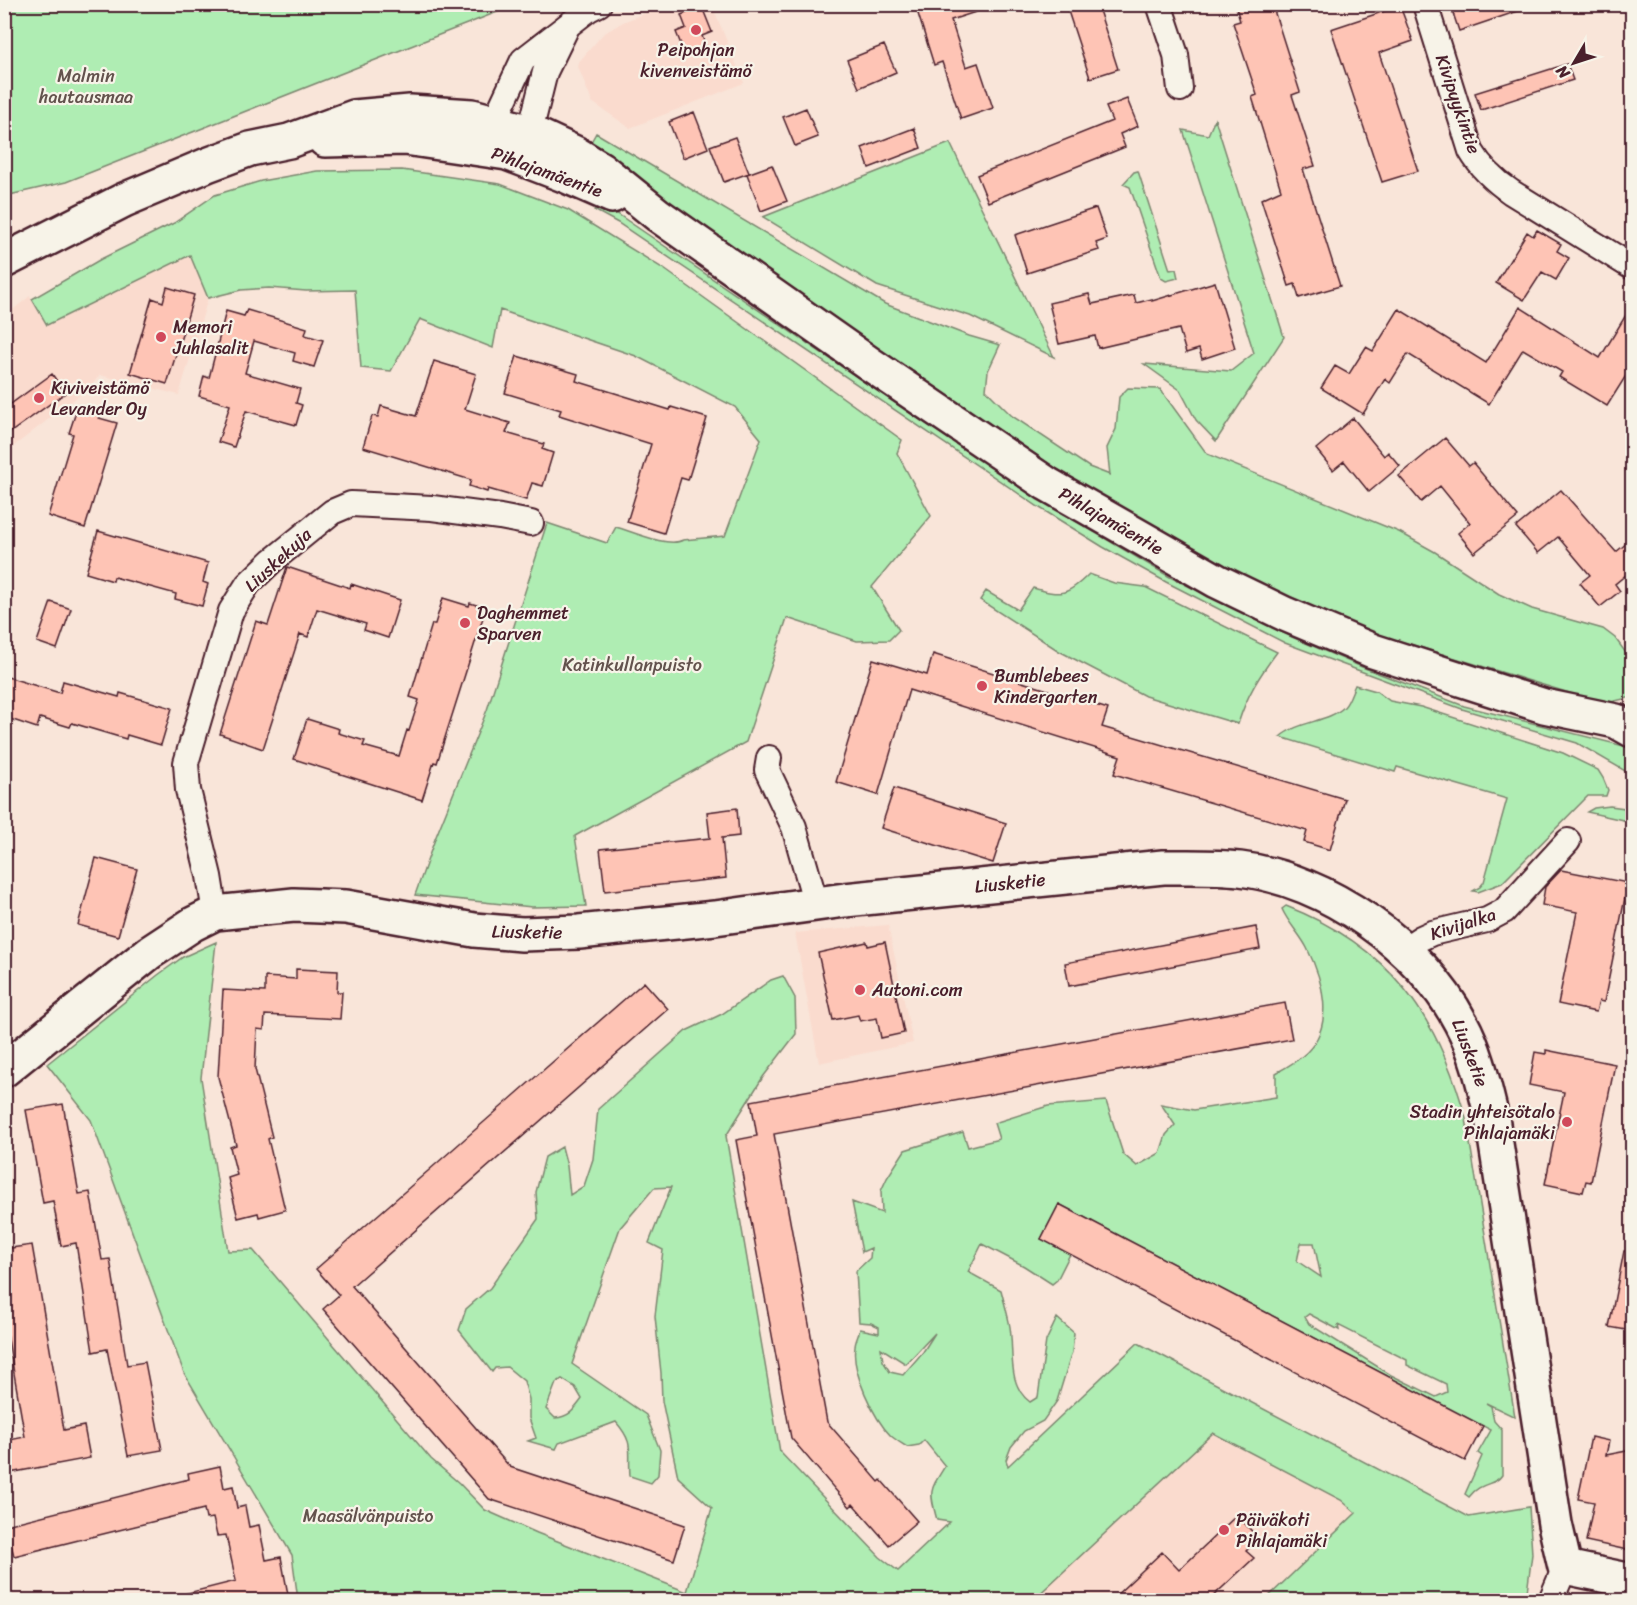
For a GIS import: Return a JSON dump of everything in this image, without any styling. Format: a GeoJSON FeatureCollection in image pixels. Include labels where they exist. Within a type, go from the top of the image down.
{"type":"FeatureCollection","features":[{"type":"Feature","properties":{"kind":"street"},"geometry":{"type":"LineString","coordinates":[[494,122],[523,60],[589,9],[599,4]]}},
{"type":"Feature","properties":{"kind":"street"},"geometry":{"type":"LineString","coordinates":[[1159,4],[1176,55],[1180,89]]}},
{"type":"Feature","properties":{"kind":"street","name":"Kivipyykintie"},"geometry":{"type":"LineString","coordinates":[[1425,4],[1471,151],[1477,160],[1497,182],[1511,192],[1632,267]]}},
{"type":"Feature","properties":{"kind":"street"},"geometry":{"type":"LineString","coordinates":[[518,143],[545,72],[567,27]]}},
{"type":"Feature","properties":{"kind":"street","name":"Pihlajamäentie"},"geometry":{"type":"LineString","coordinates":[[4,261],[124,200],[240,153],[289,141],[354,117],[410,112],[472,116],[494,122],[518,143]]}},
{"type":"Feature","properties":{"kind":"street","name":"Pihlajamäentie"},"geometry":{"type":"LineString","coordinates":[[289,141],[405,138],[518,143],[575,153],[601,169],[658,214],[870,364],[1047,484],[1217,581],[1285,614],[1373,651],[1545,706],[1627,721]]}},
{"type":"Feature","properties":{"kind":"street","name":"Liuskekuja"},"geometry":{"type":"LineString","coordinates":[[215,913],[209,876],[188,790],[186,763],[231,611],[248,584],[273,560],[332,512],[351,504],[432,508],[531,523]]}},
{"type":"Feature","properties":{"kind":"street"},"geometry":{"type":"LineString","coordinates":[[769,758],[767,770],[794,827],[816,904]]}},
{"type":"Feature","properties":{"kind":"street","name":"Kivijalka"},"geometry":{"type":"LineString","coordinates":[[1403,950],[1432,933],[1487,920],[1504,911],[1569,842]]}},
{"type":"Feature","properties":{"kind":"street","name":"Liusketie"},"geometry":{"type":"LineString","coordinates":[[4,1070],[149,953],[193,924],[215,913],[294,905],[346,907],[474,930],[522,934],[637,927],[816,904],[1163,867],[1221,867],[1262,873],[1317,891],[1383,932],[1435,985],[1456,1015],[1469,1041],[1492,1118],[1555,1524],[1565,1567]]}},
{"type":"Feature","properties":{"kind":"street"},"geometry":{"type":"LineString","coordinates":[[1551,1600],[1565,1567],[1632,1581]]}},
{"type":"Feature","properties":{"kind":"shaded area"},"geometry":{"type":"Polygon","coordinates":[[[666,5],[712,5],[744,83],[630,128],[592,102],[577,64],[603,34],[623,22],[666,5]]]}},
{"type":"Feature","properties":{"kind":"shaded area"},"geometry":{"type":"Polygon","coordinates":[[[190,255],[208,298],[179,395],[100,375],[90,387],[5,453],[5,316],[30,296],[47,325],[190,255]]]}},
{"type":"Feature","properties":{"kind":"shaded area"},"geometry":{"type":"Polygon","coordinates":[[[888,925],[913,1043],[819,1063],[795,933],[888,925]]]}},
{"type":"Feature","properties":{"kind":"shaded area","name":"Päiväkoti Pihlajamäki"},"geometry":{"type":"Polygon","coordinates":[[[1213,1433],[1341,1500],[1357,1513],[1265,1600],[1033,1600],[1213,1433]]]}},
{"type":"Feature","properties":{"kind":"green space","name":"Malmin hautausmaa"},"geometry":{"type":"Polygon","coordinates":[[[4,5],[515,5],[66,182],[5,196],[4,5]]]}},
{"type":"Feature","properties":{"kind":"green space"},"geometry":{"type":"Polygon","coordinates":[[[1215,119],[1284,337],[1216,441],[1196,420],[1180,390],[1144,364],[1231,371],[1254,353],[1183,130],[1208,135],[1215,119]]]}},
{"type":"Feature","properties":{"kind":"green space"},"geometry":{"type":"Polygon","coordinates":[[[596,133],[885,304],[969,336],[1000,345],[988,371],[986,390],[1012,416],[1089,467],[1110,475],[1107,448],[1116,429],[1119,397],[1128,388],[1160,389],[1207,454],[1399,532],[1435,552],[1499,594],[1532,609],[1603,629],[1615,638],[1632,661],[1632,697],[1611,702],[1586,698],[1370,632],[1300,602],[1193,550],[1124,511],[1057,469],[586,151],[596,133]]]}},
{"type":"Feature","properties":{"kind":"green space"},"geometry":{"type":"Polygon","coordinates":[[[950,143],[1054,357],[970,316],[877,286],[763,217],[950,143]]]}},
{"type":"Feature","properties":{"kind":"green space","name":"Katinkullanpuisto"},"geometry":{"type":"Polygon","coordinates":[[[402,170],[500,184],[568,210],[664,269],[902,440],[897,453],[931,516],[872,587],[899,630],[889,640],[857,641],[787,618],[746,742],[575,836],[586,906],[532,907],[415,895],[487,710],[547,523],[607,543],[616,527],[669,542],[725,536],[761,439],[735,407],[636,356],[500,310],[493,348],[420,319],[391,371],[361,368],[355,290],[306,291],[269,288],[241,290],[208,298],[190,255],[47,325],[32,299],[101,259],[174,223],[215,195],[261,181],[317,171],[402,170]]]}},
{"type":"Feature","properties":{"kind":"green space"},"geometry":{"type":"Polygon","coordinates":[[[1138,171],[1170,270],[1176,269],[1178,278],[1166,281],[1161,278],[1130,187],[1123,184],[1134,172],[1138,171]]]}},
{"type":"Feature","properties":{"kind":"green space"},"geometry":{"type":"Polygon","coordinates":[[[600,202],[1044,502],[1170,577],[1292,637],[1464,706],[1632,748],[1632,775],[1577,743],[1462,709],[1285,643],[1166,582],[1040,508],[618,223],[594,210],[600,202]]]}},
{"type":"Feature","properties":{"kind":"green space"},"geometry":{"type":"Polygon","coordinates":[[[1089,574],[1114,583],[1145,587],[1277,652],[1254,686],[1238,724],[1145,696],[1059,651],[980,600],[986,591],[1018,610],[1033,588],[1063,592],[1075,587],[1089,574]]]}},
{"type":"Feature","properties":{"kind":"green space"},"geometry":{"type":"Polygon","coordinates":[[[1355,685],[1376,691],[1390,701],[1421,707],[1563,753],[1598,770],[1608,790],[1606,796],[1588,796],[1502,883],[1478,892],[1473,891],[1484,882],[1507,799],[1397,767],[1395,772],[1280,737],[1295,728],[1338,712],[1346,705],[1355,685]]]}},
{"type":"Feature","properties":{"kind":"green space"},"geometry":{"type":"Polygon","coordinates":[[[1610,806],[1632,809],[1632,822],[1587,812],[1594,808],[1610,806]]]}},
{"type":"Feature","properties":{"kind":"green space","name":"Maasälvänpuisto"},"geometry":{"type":"Polygon","coordinates":[[[1286,906],[1322,922],[1354,942],[1381,964],[1404,988],[1424,1016],[1441,1047],[1466,1119],[1515,1417],[1486,1403],[1491,1406],[1494,1421],[1502,1430],[1502,1475],[1496,1481],[1478,1488],[1469,1497],[1465,1494],[1482,1456],[1478,1453],[1491,1430],[1059,1204],[1041,1239],[1070,1254],[1057,1280],[1052,1284],[982,1244],[968,1272],[1001,1290],[1010,1327],[1015,1378],[1023,1395],[1030,1402],[1038,1397],[1046,1341],[1057,1318],[1074,1333],[1072,1352],[1057,1401],[1043,1421],[1024,1431],[1011,1447],[1006,1460],[1008,1466],[1138,1343],[1469,1517],[1529,1507],[1532,1554],[1526,1600],[1265,1600],[1356,1513],[1341,1500],[1213,1433],[1033,1600],[298,1600],[292,1555],[184,1373],[91,1120],[47,1064],[158,975],[183,957],[216,942],[201,1078],[228,1251],[253,1250],[431,1459],[485,1510],[687,1592],[712,1508],[678,1477],[662,1401],[655,1316],[663,1250],[649,1243],[671,1187],[654,1188],[620,1228],[572,1364],[646,1415],[660,1450],[658,1475],[651,1483],[630,1476],[628,1442],[616,1422],[559,1443],[556,1449],[528,1441],[536,1438],[529,1418],[529,1399],[524,1381],[507,1367],[495,1368],[492,1372],[459,1330],[466,1309],[490,1288],[538,1219],[536,1192],[545,1157],[562,1147],[567,1166],[570,1195],[584,1186],[593,1159],[598,1109],[686,1031],[722,1014],[771,980],[783,976],[795,998],[796,1034],[763,1077],[726,1136],[780,1452],[880,1557],[898,1571],[950,1522],[937,1520],[932,1497],[933,1487],[945,1466],[924,1440],[919,1445],[907,1447],[891,1436],[871,1407],[860,1381],[855,1345],[860,1329],[879,1333],[879,1327],[871,1323],[859,1322],[856,1271],[870,1258],[871,1248],[862,1252],[852,1202],[882,1213],[881,1191],[905,1150],[963,1132],[968,1147],[999,1139],[994,1123],[1048,1106],[1106,1101],[1123,1154],[1137,1166],[1160,1153],[1166,1135],[1175,1125],[1161,1104],[1194,1110],[1276,1097],[1276,1073],[1307,1052],[1316,1041],[1324,1015],[1324,1002],[1313,961],[1282,909],[1286,906]],[[1301,1243],[1297,1261],[1321,1277],[1314,1243],[1301,1243]],[[1309,1314],[1305,1317],[1309,1324],[1391,1375],[1436,1397],[1447,1392],[1446,1384],[1407,1365],[1407,1360],[1338,1325],[1339,1330],[1309,1314]],[[935,1333],[906,1364],[881,1348],[883,1361],[890,1372],[903,1375],[923,1352],[935,1333]],[[562,1379],[556,1383],[546,1409],[555,1418],[571,1412],[582,1399],[575,1387],[562,1379]]]}},
{"type":"Feature","properties":{"kind":"building"},"geometry":{"type":"Polygon","coordinates":[[[915,4],[987,4],[988,8],[951,20],[966,67],[978,63],[993,108],[961,119],[942,62],[934,65],[915,4]]]}},
{"type":"Feature","properties":{"kind":"building"},"geometry":{"type":"Polygon","coordinates":[[[1089,4],[1097,4],[1118,69],[1090,78],[1068,11],[1089,4]]]}},
{"type":"Feature","properties":{"kind":"building"},"geometry":{"type":"Polygon","coordinates":[[[1235,4],[1272,4],[1300,92],[1292,95],[1315,166],[1303,169],[1340,286],[1299,298],[1295,284],[1289,286],[1261,199],[1281,190],[1252,97],[1257,95],[1233,23],[1240,21],[1235,4]]]}},
{"type":"Feature","properties":{"kind":"building"},"geometry":{"type":"Polygon","coordinates":[[[1450,4],[1526,4],[1527,8],[1459,31],[1450,4]]]}},
{"type":"Feature","properties":{"kind":"building"},"geometry":{"type":"Polygon","coordinates":[[[1400,6],[1413,41],[1379,53],[1418,171],[1382,182],[1331,29],[1400,6]]]}},
{"type":"Feature","properties":{"kind":"building","name":"Peipohjan kivenveistämö"},"geometry":{"type":"Polygon","coordinates":[[[702,7],[712,32],[702,36],[707,49],[686,57],[676,32],[686,28],[681,15],[702,7]]]}},
{"type":"Feature","properties":{"kind":"building"},"geometry":{"type":"Polygon","coordinates":[[[884,45],[896,72],[859,88],[847,60],[884,45]]]}},
{"type":"Feature","properties":{"kind":"building"},"geometry":{"type":"Polygon","coordinates":[[[1567,64],[1573,80],[1481,110],[1475,93],[1567,64]]]}},
{"type":"Feature","properties":{"kind":"building"},"geometry":{"type":"Polygon","coordinates":[[[1127,99],[1138,126],[1120,134],[1125,147],[988,202],[977,175],[1112,121],[1106,107],[1127,99]]]}},
{"type":"Feature","properties":{"kind":"building"},"geometry":{"type":"Polygon","coordinates":[[[806,108],[818,137],[795,146],[783,117],[806,108]]]}},
{"type":"Feature","properties":{"kind":"building"},"geometry":{"type":"Polygon","coordinates":[[[694,112],[708,148],[683,158],[669,122],[694,112]]]}},
{"type":"Feature","properties":{"kind":"building"},"geometry":{"type":"Polygon","coordinates":[[[914,128],[921,148],[869,168],[862,148],[914,128]]]}},
{"type":"Feature","properties":{"kind":"building"},"geometry":{"type":"Polygon","coordinates":[[[735,137],[749,173],[724,182],[710,146],[735,137]]]}},
{"type":"Feature","properties":{"kind":"building"},"geometry":{"type":"Polygon","coordinates":[[[772,165],[787,201],[761,211],[747,174],[772,165]]]}},
{"type":"Feature","properties":{"kind":"building"},"geometry":{"type":"Polygon","coordinates":[[[1096,208],[1107,239],[1096,243],[1099,250],[1027,273],[1015,235],[1096,208]]]}},
{"type":"Feature","properties":{"kind":"building"},"geometry":{"type":"Polygon","coordinates":[[[1537,230],[1561,244],[1557,251],[1569,258],[1556,280],[1542,272],[1524,300],[1496,283],[1527,232],[1533,236],[1537,230]]]}},
{"type":"Feature","properties":{"kind":"building"},"geometry":{"type":"Polygon","coordinates":[[[1215,282],[1235,348],[1202,359],[1199,349],[1186,353],[1179,329],[1098,348],[1095,336],[1059,344],[1049,303],[1089,294],[1092,304],[1134,295],[1136,303],[1152,299],[1152,301],[1215,282]]]}},
{"type":"Feature","properties":{"kind":"building","name":"Memori Juhlasalit"},"geometry":{"type":"Polygon","coordinates":[[[167,287],[194,295],[167,384],[130,373],[152,298],[163,302],[167,287]]]}},
{"type":"Feature","properties":{"kind":"building"},"geometry":{"type":"Polygon","coordinates":[[[1632,305],[1632,377],[1627,374],[1607,406],[1559,377],[1562,372],[1523,349],[1489,404],[1408,354],[1390,383],[1385,379],[1363,414],[1321,388],[1335,366],[1349,374],[1366,347],[1373,351],[1399,309],[1486,363],[1520,307],[1600,358],[1632,305]]]}},
{"type":"Feature","properties":{"kind":"building"},"geometry":{"type":"Polygon","coordinates":[[[247,310],[307,328],[305,335],[323,340],[314,367],[293,361],[295,353],[254,341],[245,373],[300,389],[296,403],[302,405],[296,425],[246,411],[234,447],[218,442],[230,405],[199,396],[204,376],[209,378],[226,311],[244,316],[247,310]]]}},
{"type":"Feature","properties":{"kind":"building"},"geometry":{"type":"Polygon","coordinates":[[[517,356],[578,374],[576,381],[670,410],[671,407],[707,418],[688,480],[681,478],[664,533],[627,522],[651,444],[559,415],[561,410],[505,393],[517,356]]]}},
{"type":"Feature","properties":{"kind":"building"},"geometry":{"type":"Polygon","coordinates":[[[434,361],[476,374],[465,409],[510,423],[506,433],[544,444],[542,449],[553,453],[543,486],[532,483],[526,500],[488,489],[487,492],[469,486],[471,480],[363,447],[372,416],[378,417],[381,406],[416,416],[434,361]]]}},
{"type":"Feature","properties":{"kind":"building","name":"Kiviveistämö Levander Oy"},"geometry":{"type":"Polygon","coordinates":[[[52,374],[65,393],[4,437],[4,409],[52,374]]]}},
{"type":"Feature","properties":{"kind":"building"},"geometry":{"type":"Polygon","coordinates":[[[78,406],[100,413],[99,418],[117,423],[85,528],[48,516],[73,434],[69,433],[78,406]]]}},
{"type":"Feature","properties":{"kind":"building"},"geometry":{"type":"Polygon","coordinates":[[[1353,418],[1384,456],[1388,452],[1400,466],[1369,492],[1344,461],[1333,470],[1316,449],[1353,418]]]}},
{"type":"Feature","properties":{"kind":"building"},"geometry":{"type":"Polygon","coordinates":[[[1445,438],[1469,466],[1473,463],[1518,517],[1474,553],[1458,533],[1470,523],[1440,486],[1421,502],[1399,476],[1445,438]]]}},
{"type":"Feature","properties":{"kind":"building"},"geometry":{"type":"Polygon","coordinates":[[[1561,490],[1616,552],[1632,539],[1632,570],[1615,584],[1620,591],[1600,607],[1580,583],[1590,575],[1558,537],[1538,553],[1516,527],[1561,490]]]}},
{"type":"Feature","properties":{"kind":"building"},"geometry":{"type":"Polygon","coordinates":[[[98,531],[208,563],[203,582],[208,584],[202,606],[175,599],[176,594],[114,577],[113,581],[86,573],[98,531]]]}},
{"type":"Feature","properties":{"kind":"building"},"geometry":{"type":"Polygon","coordinates":[[[287,567],[350,588],[351,584],[400,600],[388,638],[364,630],[366,624],[317,609],[308,637],[300,634],[263,749],[220,734],[256,621],[268,625],[287,567]]]}},
{"type":"Feature","properties":{"kind":"building"},"geometry":{"type":"Polygon","coordinates":[[[443,598],[469,606],[470,603],[486,608],[437,763],[434,762],[422,800],[294,759],[307,719],[339,729],[338,733],[365,741],[363,746],[399,756],[419,700],[410,697],[432,624],[435,624],[443,598]]]}},
{"type":"Feature","properties":{"kind":"building"},"geometry":{"type":"Polygon","coordinates":[[[51,602],[71,609],[57,649],[37,642],[51,602]]]}},
{"type":"Feature","properties":{"kind":"building"},"geometry":{"type":"Polygon","coordinates":[[[933,654],[1108,709],[1102,727],[1345,799],[1330,850],[1304,842],[1307,831],[1114,774],[1120,756],[909,690],[878,795],[836,782],[873,659],[927,675],[933,654]]]}},
{"type":"Feature","properties":{"kind":"building"},"geometry":{"type":"Polygon","coordinates":[[[4,676],[60,693],[63,681],[119,697],[120,693],[172,708],[161,745],[127,735],[126,739],[72,723],[70,727],[40,718],[37,728],[4,717],[4,676]]]}},
{"type":"Feature","properties":{"kind":"building"},"geometry":{"type":"Polygon","coordinates":[[[894,788],[1006,823],[993,863],[881,828],[894,788]]]}},
{"type":"Feature","properties":{"kind":"building"},"geometry":{"type":"Polygon","coordinates":[[[737,808],[739,836],[722,838],[726,878],[605,891],[600,849],[710,838],[707,812],[737,808]]]}},
{"type":"Feature","properties":{"kind":"building"},"geometry":{"type":"Polygon","coordinates":[[[96,858],[137,869],[118,936],[78,925],[96,858]]]}},
{"type":"Feature","properties":{"kind":"building"},"geometry":{"type":"Polygon","coordinates":[[[1561,870],[1628,883],[1604,1002],[1599,1001],[1596,1012],[1558,1004],[1577,912],[1542,905],[1545,887],[1561,870]]]}},
{"type":"Feature","properties":{"kind":"building"},"geometry":{"type":"Polygon","coordinates":[[[1256,927],[1260,949],[1069,986],[1065,963],[1256,927]]]}},
{"type":"Feature","properties":{"kind":"building","name":"Autoni.com"},"geometry":{"type":"Polygon","coordinates":[[[867,942],[868,946],[885,942],[904,1033],[881,1038],[877,1018],[860,1021],[858,1015],[833,1020],[818,953],[867,942]]]}},
{"type":"Feature","properties":{"kind":"building"},"geometry":{"type":"Polygon","coordinates":[[[296,969],[338,971],[337,992],[342,992],[340,1019],[265,1015],[264,1030],[257,1029],[255,1069],[272,1137],[268,1139],[285,1210],[259,1217],[258,1213],[238,1218],[228,1178],[237,1175],[230,1147],[236,1145],[218,1077],[223,990],[265,992],[265,977],[296,979],[296,969]]]}},
{"type":"Feature","properties":{"kind":"building"},"geometry":{"type":"Polygon","coordinates":[[[644,982],[668,1009],[352,1286],[510,1467],[685,1525],[674,1560],[489,1499],[323,1309],[339,1295],[316,1269],[644,982]]]}},
{"type":"Feature","properties":{"kind":"building"},"geometry":{"type":"Polygon","coordinates":[[[1285,1003],[1292,1039],[774,1134],[827,1422],[879,1482],[881,1480],[917,1521],[889,1545],[853,1504],[850,1507],[791,1438],[736,1140],[757,1136],[751,1101],[1285,1003]]]}},
{"type":"Feature","properties":{"kind":"building"},"geometry":{"type":"Polygon","coordinates":[[[1546,1050],[1615,1064],[1591,1182],[1586,1181],[1583,1192],[1545,1184],[1564,1092],[1529,1085],[1535,1052],[1546,1054],[1546,1050]]]}},
{"type":"Feature","properties":{"kind":"building"},"geometry":{"type":"Polygon","coordinates":[[[63,1104],[79,1194],[90,1192],[102,1260],[110,1259],[127,1365],[145,1362],[162,1450],[128,1456],[107,1349],[93,1352],[76,1243],[61,1246],[53,1201],[43,1203],[26,1110],[63,1104]]]}},
{"type":"Feature","properties":{"kind":"building"},"geometry":{"type":"Polygon","coordinates":[[[1059,1204],[1483,1426],[1465,1461],[1041,1239],[1059,1204]]]}},
{"type":"Feature","properties":{"kind":"building"},"geometry":{"type":"Polygon","coordinates":[[[32,1245],[64,1430],[84,1426],[90,1458],[4,1474],[4,1441],[25,1437],[4,1316],[4,1249],[32,1245]]]}},
{"type":"Feature","properties":{"kind":"building"},"geometry":{"type":"Polygon","coordinates":[[[1624,1251],[1632,1251],[1632,1331],[1609,1327],[1624,1251]]]}},
{"type":"Feature","properties":{"kind":"building"},"geometry":{"type":"Polygon","coordinates":[[[1591,1437],[1609,1441],[1606,1455],[1632,1450],[1632,1551],[1586,1541],[1594,1502],[1578,1499],[1591,1437]]]}},
{"type":"Feature","properties":{"kind":"building"},"geometry":{"type":"Polygon","coordinates":[[[220,1466],[224,1488],[233,1486],[237,1508],[245,1506],[249,1527],[259,1525],[266,1560],[281,1557],[289,1600],[185,1600],[184,1594],[236,1581],[226,1535],[217,1536],[213,1518],[206,1519],[204,1509],[14,1556],[6,1525],[189,1479],[188,1473],[220,1466]]]}},
{"type":"Feature","properties":{"kind":"building"},"geometry":{"type":"Polygon","coordinates":[[[1237,1515],[1259,1539],[1246,1551],[1254,1558],[1209,1600],[1111,1600],[1162,1552],[1179,1570],[1237,1515]]]}},
{"type":"Feature","properties":{"kind":"place","name":"Peipohjan kivenveistämö"},"geometry":{"type":"Point","coordinates":[696,30]}},
{"type":"Feature","properties":{"kind":"place","name":"Memori Juhlasalit"},"geometry":{"type":"Point","coordinates":[161,337]}},
{"type":"Feature","properties":{"kind":"place","name":"Kiviveistämö Levander Oy"},"geometry":{"type":"Point","coordinates":[39,398]}},
{"type":"Feature","properties":{"kind":"place","name":"Daghemmet Sparven"},"geometry":{"type":"Point","coordinates":[465,623]}},
{"type":"Feature","properties":{"kind":"place","name":"Bumblebees Kindergarten"},"geometry":{"type":"Point","coordinates":[982,686]}},
{"type":"Feature","properties":{"kind":"place","name":"Autoni.com"},"geometry":{"type":"Point","coordinates":[860,990]}},
{"type":"Feature","properties":{"kind":"place","name":"Stadin yhteisötalo Pihlajamäki"},"geometry":{"type":"Point","coordinates":[1567,1122]}},
{"type":"Feature","properties":{"kind":"place","name":"Päiväkoti Pihlajamäki"},"geometry":{"type":"Point","coordinates":[1224,1530]}}]}
